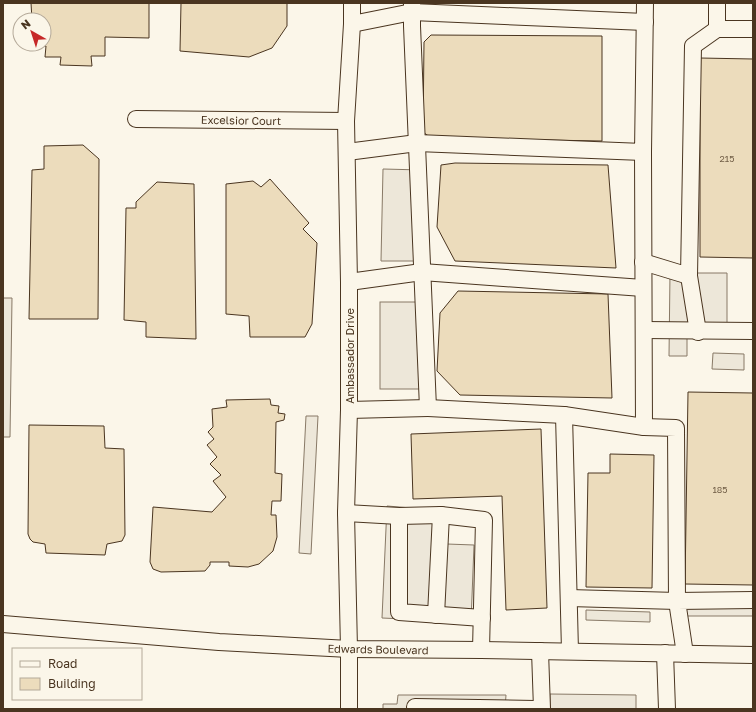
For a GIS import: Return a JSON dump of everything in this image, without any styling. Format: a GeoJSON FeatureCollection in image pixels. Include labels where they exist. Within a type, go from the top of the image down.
{"type":"FeatureCollection","features":[{"type":"Feature","properties":{"kind":"street","name":"Ambassador Drive"},"geometry":{"type":"LineString","coordinates":[[349,709],[350,649],[346,513],[349,410],[349,282],[346,121],[352,3]]}},
{"type":"Feature","properties":{"kind":"street"},"geometry":{"type":"LineString","coordinates":[[644,427],[643,152],[645,3]]}},
{"type":"Feature","properties":{"kind":"street"},"geometry":{"type":"LineString","coordinates":[[717,3],[717,29]]}},
{"type":"Feature","properties":{"kind":"street"},"geometry":{"type":"LineString","coordinates":[[412,8],[428,408]]}},
{"type":"Feature","properties":{"kind":"street"},"geometry":{"type":"LineString","coordinates":[[352,24],[412,8],[645,22]]}},
{"type":"Feature","properties":{"kind":"street"},"geometry":{"type":"LineString","coordinates":[[698,332],[689,276],[693,46],[717,29],[753,29]]}},
{"type":"Feature","properties":{"kind":"street","name":"Excelsior Court"},"geometry":{"type":"LineString","coordinates":[[136,119],[346,121]]}},
{"type":"Feature","properties":{"kind":"street"},"geometry":{"type":"LineString","coordinates":[[347,152],[417,143],[643,152]]}},
{"type":"Feature","properties":{"kind":"street"},"geometry":{"type":"LineString","coordinates":[[643,262],[689,276]]}},
{"type":"Feature","properties":{"kind":"street"},"geometry":{"type":"LineString","coordinates":[[349,282],[422,272],[643,288]]}},
{"type":"Feature","properties":{"kind":"street"},"geometry":{"type":"LineString","coordinates":[[644,330],[698,332],[753,331]]}},
{"type":"Feature","properties":{"kind":"street"},"geometry":{"type":"LineString","coordinates":[[349,410],[428,408],[564,415],[644,427],[676,428],[677,601],[685,654]]}},
{"type":"Feature","properties":{"kind":"street"},"geometry":{"type":"LineString","coordinates":[[564,415],[570,652]]}},
{"type":"Feature","properties":{"kind":"street"},"geometry":{"type":"LineString","coordinates":[[346,513],[399,516],[441,515],[484,520],[481,650]]}},
{"type":"Feature","properties":{"kind":"street"},"geometry":{"type":"LineString","coordinates":[[436,615],[441,515]]}},
{"type":"Feature","properties":{"kind":"street"},"geometry":{"type":"LineString","coordinates":[[399,516],[399,612],[482,618]]}},
{"type":"Feature","properties":{"kind":"street"},"geometry":{"type":"LineString","coordinates":[[569,598],[677,601],[753,600]]}},
{"type":"Feature","properties":{"kind":"street","name":"Edwards Boulevard"},"geometry":{"type":"LineString","coordinates":[[3,624],[219,642],[350,649],[753,655]]}},
{"type":"Feature","properties":{"kind":"street"},"geometry":{"type":"LineString","coordinates":[[540,651],[542,709]]}},
{"type":"Feature","properties":{"kind":"street"},"geometry":{"type":"LineString","coordinates":[[665,653],[667,709]]}},
{"type":"Feature","properties":{"kind":"street"},"geometry":{"type":"LineString","coordinates":[[415,707],[535,709]]}},
{"type":"Feature","properties":{"kind":"shaded area"},"geometry":{"type":"Polygon","coordinates":[[[383,169],[422,170],[420,261],[381,261],[383,169]]]}},
{"type":"Feature","properties":{"kind":"shaded area"},"geometry":{"type":"Polygon","coordinates":[[[670,273],[727,273],[727,328],[687,328],[687,356],[669,356],[670,273]]]}},
{"type":"Feature","properties":{"kind":"shaded area"},"geometry":{"type":"Polygon","coordinates":[[[3,298],[12,298],[10,437],[3,437],[3,298]]]}},
{"type":"Feature","properties":{"kind":"shaded area"},"geometry":{"type":"Polygon","coordinates":[[[380,302],[421,302],[421,389],[380,389],[380,302]]]}},
{"type":"Feature","properties":{"kind":"shaded area"},"geometry":{"type":"Polygon","coordinates":[[[713,353],[744,354],[744,370],[712,369],[713,353]]]}},
{"type":"Feature","properties":{"kind":"shaded area"},"geometry":{"type":"Polygon","coordinates":[[[306,416],[318,416],[311,554],[299,553],[306,416]]]}},
{"type":"Feature","properties":{"kind":"shaded area"},"geometry":{"type":"Polygon","coordinates":[[[387,506],[449,511],[447,544],[474,545],[471,622],[382,618],[387,506]]]}},
{"type":"Feature","properties":{"kind":"shaded area"},"geometry":{"type":"Polygon","coordinates":[[[687,604],[753,605],[753,616],[686,616],[687,604]]]}},
{"type":"Feature","properties":{"kind":"shaded area"},"geometry":{"type":"Polygon","coordinates":[[[586,610],[650,612],[650,622],[586,620],[586,610]]]}},
{"type":"Feature","properties":{"kind":"shaded area"},"geometry":{"type":"Polygon","coordinates":[[[550,694],[636,695],[636,709],[550,709],[550,694]]]}},
{"type":"Feature","properties":{"kind":"shaded area"},"geometry":{"type":"Polygon","coordinates":[[[398,695],[506,695],[505,709],[383,709],[383,704],[397,704],[398,695]]]}},
{"type":"Feature","properties":{"kind":"building"},"geometry":{"type":"Polygon","coordinates":[[[31,3],[149,3],[149,38],[105,37],[105,56],[91,56],[92,66],[60,65],[61,57],[45,57],[45,52],[52,52],[52,12],[32,12],[31,3]]]}},
{"type":"Feature","properties":{"kind":"building"},"geometry":{"type":"Polygon","coordinates":[[[181,3],[287,3],[287,26],[272,48],[249,57],[180,51],[181,3]]]}},
{"type":"Feature","properties":{"kind":"building"},"geometry":{"type":"Polygon","coordinates":[[[431,35],[602,36],[602,141],[431,138],[423,132],[424,42],[431,35]]]}},
{"type":"Feature","properties":{"kind":"building"},"geometry":{"type":"Polygon","coordinates":[[[700,58],[753,59],[753,258],[700,257],[700,58]]]}},
{"type":"Feature","properties":{"kind":"building"},"geometry":{"type":"Polygon","coordinates":[[[83,145],[99,159],[98,319],[29,319],[32,170],[44,169],[44,146],[83,145]]]}},
{"type":"Feature","properties":{"kind":"building"},"geometry":{"type":"Polygon","coordinates":[[[455,163],[608,165],[616,268],[455,261],[437,227],[441,165],[455,163]]]}},
{"type":"Feature","properties":{"kind":"building"},"geometry":{"type":"Polygon","coordinates":[[[270,179],[309,223],[303,229],[317,243],[312,324],[305,337],[250,337],[249,316],[226,314],[226,184],[253,181],[261,187],[270,179]]]}},
{"type":"Feature","properties":{"kind":"building"},"geometry":{"type":"Polygon","coordinates":[[[157,182],[194,184],[196,339],[146,337],[146,322],[124,320],[126,208],[136,208],[136,202],[157,182]]]}},
{"type":"Feature","properties":{"kind":"building"},"geometry":{"type":"Polygon","coordinates":[[[458,291],[608,294],[612,398],[460,395],[437,371],[440,313],[458,291]]]}},
{"type":"Feature","properties":{"kind":"building"},"geometry":{"type":"Polygon","coordinates":[[[688,392],[753,393],[753,585],[685,584],[688,392]]]}},
{"type":"Feature","properties":{"kind":"building"},"geometry":{"type":"Polygon","coordinates":[[[270,399],[271,405],[279,406],[278,413],[285,414],[284,420],[276,422],[275,473],[282,474],[281,501],[272,501],[271,515],[276,515],[277,537],[273,551],[259,564],[248,567],[229,566],[229,562],[210,562],[210,565],[205,571],[161,572],[153,569],[150,562],[153,507],[212,512],[226,497],[213,481],[221,475],[210,464],[217,457],[207,445],[214,439],[208,432],[213,427],[212,409],[227,407],[226,400],[270,399]]]}},
{"type":"Feature","properties":{"kind":"building"},"geometry":{"type":"Polygon","coordinates":[[[29,425],[104,426],[105,448],[124,449],[125,535],[122,541],[107,544],[105,555],[46,553],[45,544],[33,542],[30,539],[28,534],[29,425]]]}},
{"type":"Feature","properties":{"kind":"building"},"geometry":{"type":"Polygon","coordinates":[[[541,429],[547,608],[506,610],[502,496],[413,499],[411,434],[541,429]]]}},
{"type":"Feature","properties":{"kind":"building"},"geometry":{"type":"Polygon","coordinates":[[[610,454],[654,455],[652,588],[586,587],[588,473],[610,473],[610,454]]]}}]}
